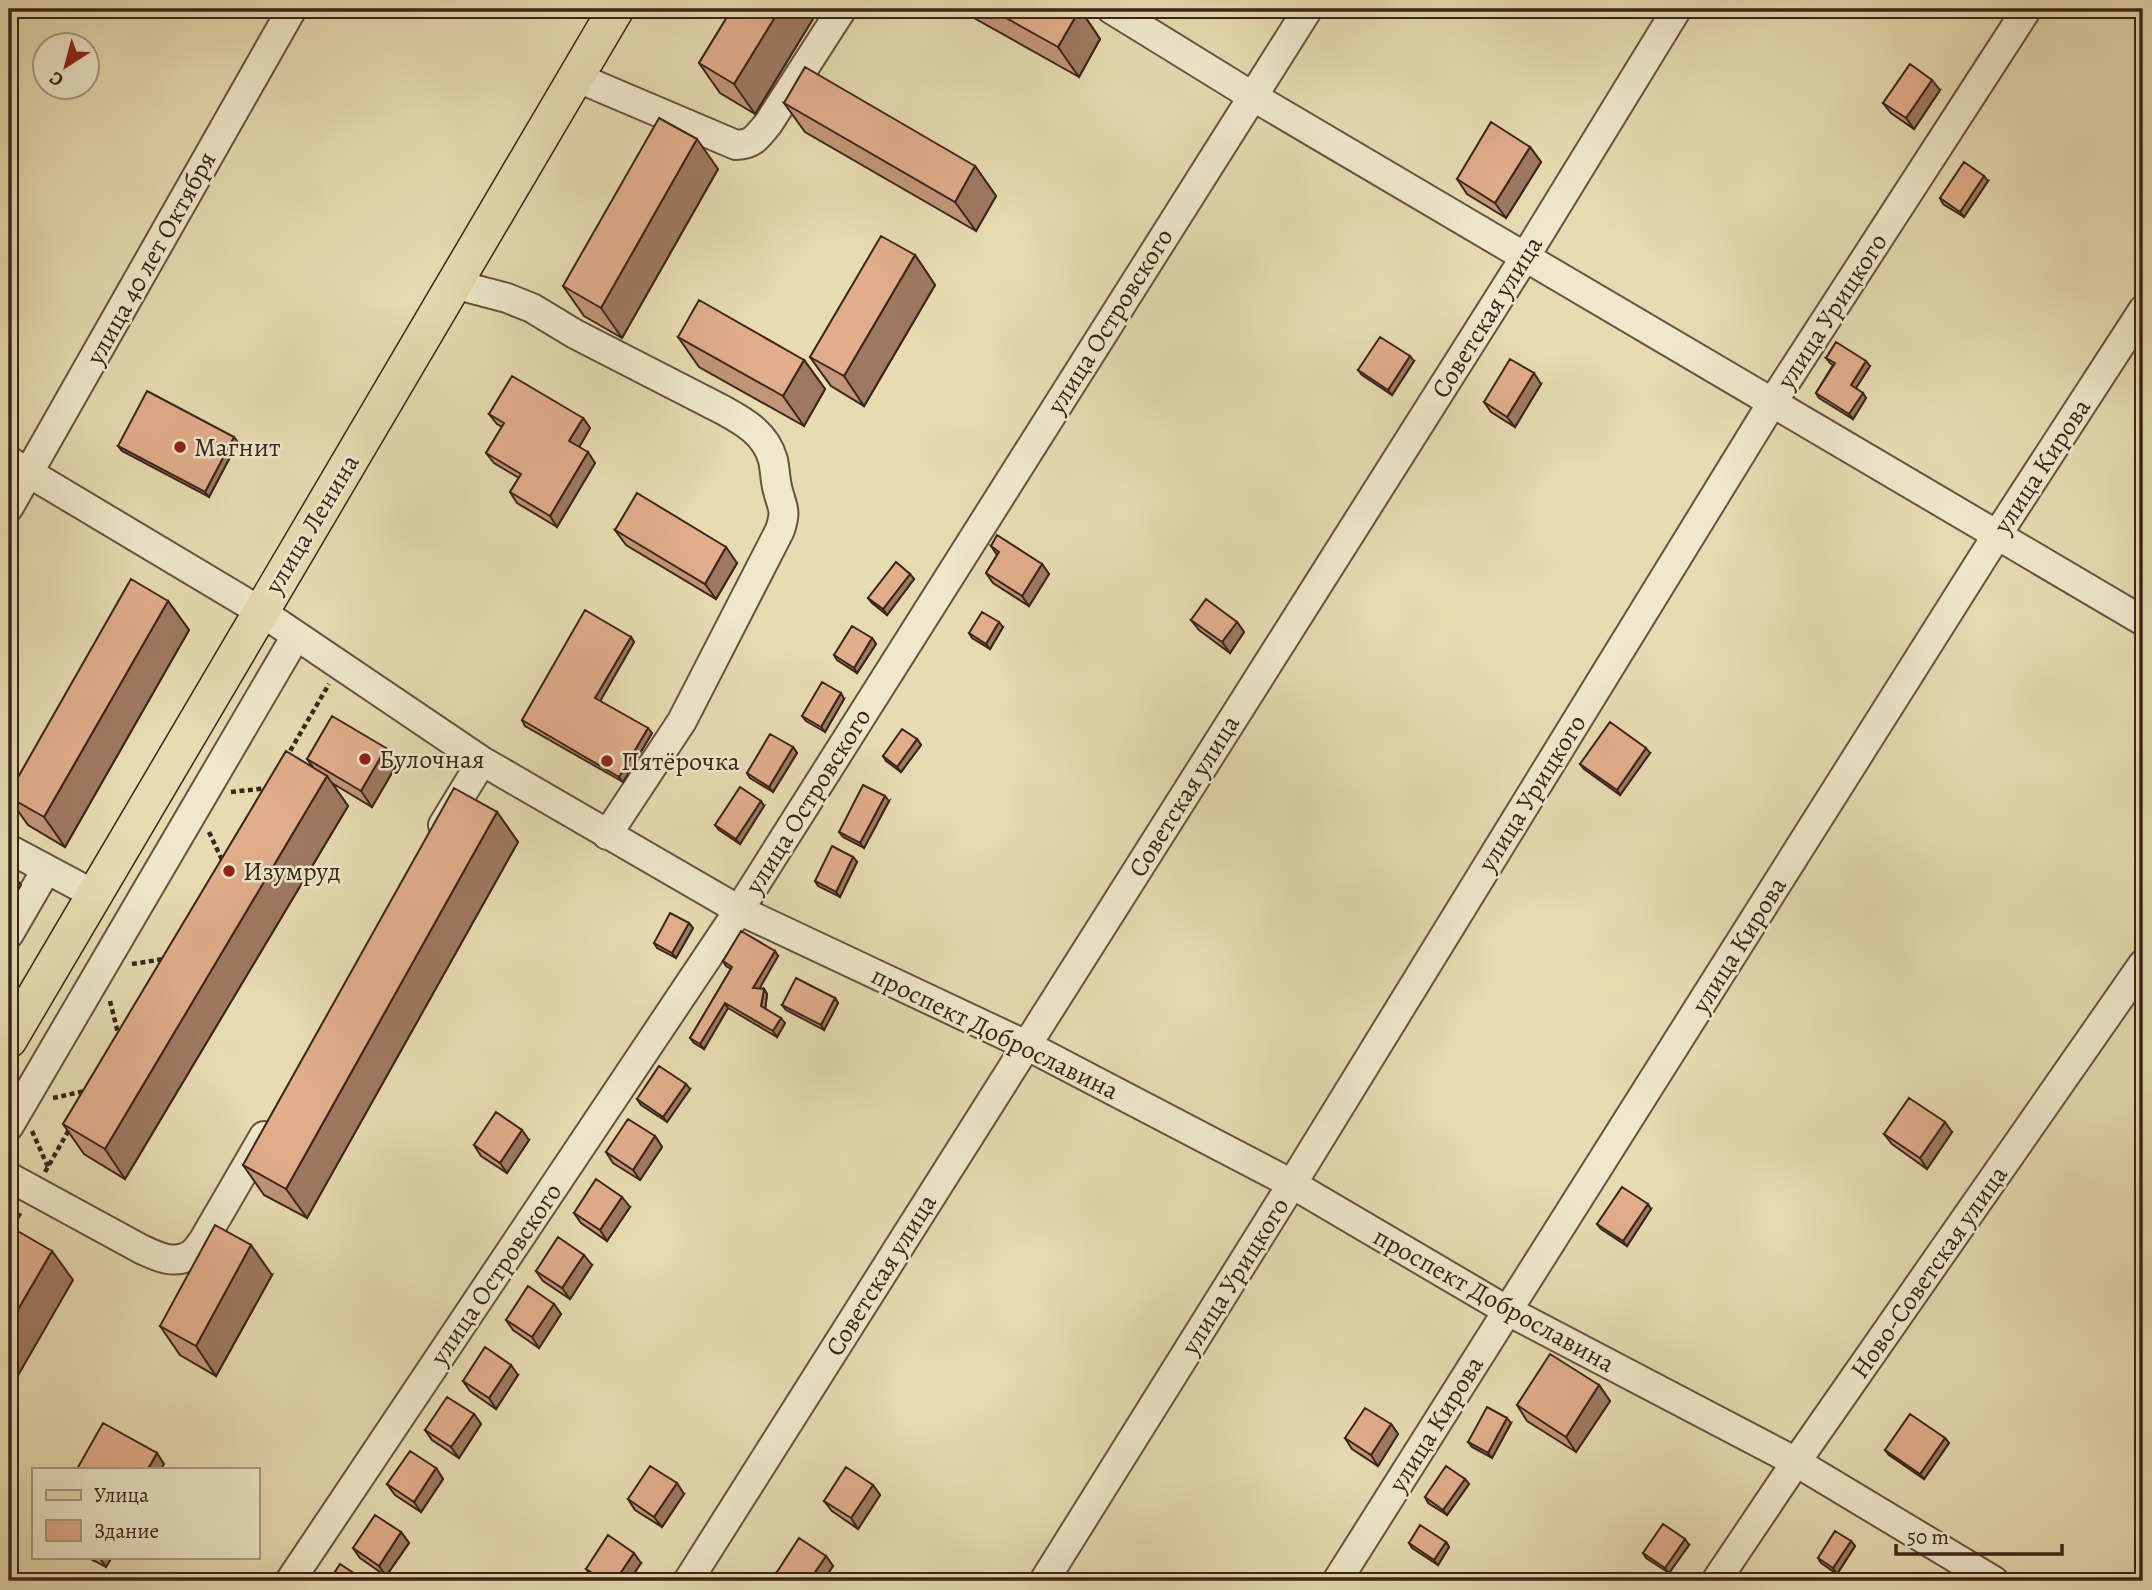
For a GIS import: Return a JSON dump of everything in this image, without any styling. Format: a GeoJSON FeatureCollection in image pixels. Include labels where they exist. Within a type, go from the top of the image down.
{"type":"FeatureCollection","features":[{"type":"Feature","properties":{"kind":"main road","name":"улица Ленина"},"geometry":{"type":"LineString","coordinates":[[9,1040],[616,9]]}},
{"type":"Feature","properties":{"kind":"street","name":"улица 40 лет Октября"},"geometry":{"type":"LineString","coordinates":[[9,508],[19,468],[292,9]]}},
{"type":"Feature","properties":{"kind":"street"},"geometry":{"type":"LineString","coordinates":[[576,77],[736,145],[748,144],[768,124],[842,9]]}},
{"type":"Feature","properties":{"kind":"street"},"geometry":{"type":"LineString","coordinates":[[1111,9],[1251,96],[2143,621]]}},
{"type":"Feature","properties":{"kind":"street","name":"улица Островского"},"geometry":{"type":"LineString","coordinates":[[290,1581],[740,910],[1308,9]]}},
{"type":"Feature","properties":{"kind":"street","name":"Советская улица"},"geometry":{"type":"LineString","coordinates":[[688,1581],[1525,257],[1677,9]]}},
{"type":"Feature","properties":{"kind":"street","name":"улица Урицкого"},"geometry":{"type":"LineString","coordinates":[[1044,1581],[1292,1184],[1772,403],[2027,9]]}},
{"type":"Feature","properties":{"kind":"street"},"geometry":{"type":"LineString","coordinates":[[454,284],[507,298],[531,308],[575,334],[723,410],[747,424],[764,439],[773,459],[785,514],[780,530],[682,721],[607,835]]}},
{"type":"Feature","properties":{"kind":"street","name":"улица Кирова"},"geometry":{"type":"LineString","coordinates":[[1336,1581],[1997,536],[2143,310]]}},
{"type":"Feature","properties":{"kind":"street","name":"проспект Доброславина"},"geometry":{"type":"LineString","coordinates":[[19,468],[260,611],[482,761],[740,910],[1026,1045],[1292,1184],[1508,1311],[1796,1462],[1994,1581]]}},
{"type":"Feature","properties":{"kind":"street"},"geometry":{"type":"LineString","coordinates":[[9,1126],[296,635]]}},
{"type":"Feature","properties":{"kind":"street"},"geometry":{"type":"LineString","coordinates":[[433,842],[482,761]]}},
{"type":"Feature","properties":{"kind":"street"},"geometry":{"type":"LineString","coordinates":[[9,849],[95,895]]}},
{"type":"Feature","properties":{"kind":"street"},"geometry":{"type":"LineString","coordinates":[[9,934],[47,870]]}},
{"type":"Feature","properties":{"kind":"street","name":"Ново-Советская улица"},"geometry":{"type":"LineString","coordinates":[[1716,1581],[2143,964]]}},
{"type":"Feature","properties":{"kind":"street"},"geometry":{"type":"LineString","coordinates":[[9,1177],[141,1249],[162,1259],[177,1260],[191,1255],[203,1241],[277,1112]]}},
{"type":"Feature","properties":{"kind":"path"},"geometry":{"type":"LineString","coordinates":[[281,766],[340,665]]}},
{"type":"Feature","properties":{"kind":"path"},"geometry":{"type":"LineString","coordinates":[[262,799],[275,777]]}},
{"type":"Feature","properties":{"kind":"path"},"geometry":{"type":"LineString","coordinates":[[224,863],[230,853]]}},
{"type":"Feature","properties":{"kind":"path"},"geometry":{"type":"LineString","coordinates":[[162,971],[169,959]]}},
{"type":"Feature","properties":{"kind":"path"},"geometry":{"type":"LineString","coordinates":[[120,1042],[127,1030]]}},
{"type":"Feature","properties":{"kind":"path"},"geometry":{"type":"LineString","coordinates":[[87,1100],[93,1089]]}},
{"type":"Feature","properties":{"kind":"path"},"geometry":{"type":"LineString","coordinates":[[9,1232],[74,1122]]}},
{"type":"Feature","properties":{"kind":"building"},"geometry":{"type":"Polygon","coordinates":[[[732,9],[780,9],[734,84],[699,63],[732,9]]]}},
{"type":"Feature","properties":{"kind":"building"},"geometry":{"type":"Polygon","coordinates":[[[990,9],[1080,9],[1058,47],[990,9]]]}},
{"type":"Feature","properties":{"kind":"building"},"geometry":{"type":"Polygon","coordinates":[[[1910,64],[1932,80],[1906,118],[1883,103],[1910,64]]]}},
{"type":"Feature","properties":{"kind":"building"},"geometry":{"type":"Polygon","coordinates":[[[805,67],[975,166],[955,202],[784,103],[805,67]]]}},
{"type":"Feature","properties":{"kind":"building"},"geometry":{"type":"Polygon","coordinates":[[[659,118],[697,139],[601,308],[563,286],[659,118]]]}},
{"type":"Feature","properties":{"kind":"building"},"geometry":{"type":"Polygon","coordinates":[[[1491,122],[1530,147],[1495,203],[1457,179],[1491,122]]]}},
{"type":"Feature","properties":{"kind":"building"},"geometry":{"type":"Polygon","coordinates":[[[1964,162],[1984,176],[1960,212],[1940,198],[1964,162]]]}},
{"type":"Feature","properties":{"kind":"building"},"geometry":{"type":"Polygon","coordinates":[[[881,236],[915,255],[844,376],[810,357],[881,236]]]}},
{"type":"Feature","properties":{"kind":"building"},"geometry":{"type":"Polygon","coordinates":[[[699,300],[804,360],[783,396],[678,337],[699,300]]]}},
{"type":"Feature","properties":{"kind":"building"},"geometry":{"type":"Polygon","coordinates":[[[1380,337],[1410,356],[1388,390],[1358,370],[1380,337]]]}},
{"type":"Feature","properties":{"kind":"building"},"geometry":{"type":"Polygon","coordinates":[[[1836,342],[1866,361],[1851,385],[1863,393],[1849,414],[1816,393],[1835,363],[1826,358],[1836,342]]]}},
{"type":"Feature","properties":{"kind":"building"},"geometry":{"type":"Polygon","coordinates":[[[1510,359],[1534,373],[1507,417],[1484,402],[1510,359]]]}},
{"type":"Feature","properties":{"kind":"building"},"geometry":{"type":"Polygon","coordinates":[[[512,376],[583,418],[569,441],[588,452],[550,516],[510,492],[521,474],[486,453],[504,423],[489,414],[512,376]]]}},
{"type":"Feature","properties":{"kind":"building","name":"Магнит"},"geometry":{"type":"Polygon","coordinates":[[[147,391],[234,437],[205,492],[118,446],[147,391]]]}},
{"type":"Feature","properties":{"kind":"building"},"geometry":{"type":"Polygon","coordinates":[[[637,493],[726,547],[705,584],[615,530],[637,493]]]}},
{"type":"Feature","properties":{"kind":"building"},"geometry":{"type":"Polygon","coordinates":[[[997,535],[1042,564],[1022,596],[986,573],[999,552],[991,546],[997,535]]]}},
{"type":"Feature","properties":{"kind":"building"},"geometry":{"type":"Polygon","coordinates":[[[896,562],[910,574],[883,609],[868,598],[896,562]]]}},
{"type":"Feature","properties":{"kind":"building"},"geometry":{"type":"Polygon","coordinates":[[[131,579],[168,601],[44,817],[9,797],[9,793],[131,579]]]}},
{"type":"Feature","properties":{"kind":"building"},"geometry":{"type":"Polygon","coordinates":[[[1206,599],[1237,622],[1222,642],[1191,620],[1206,599]]]}},
{"type":"Feature","properties":{"kind":"building"},"geometry":{"type":"Polygon","coordinates":[[[585,610],[631,637],[595,698],[648,728],[619,777],[522,720],[585,610]]]}},
{"type":"Feature","properties":{"kind":"building"},"geometry":{"type":"Polygon","coordinates":[[[982,612],[999,622],[986,644],[969,633],[982,612]]]}},
{"type":"Feature","properties":{"kind":"building"},"geometry":{"type":"Polygon","coordinates":[[[852,626],[872,638],[854,668],[834,655],[852,626]]]}},
{"type":"Feature","properties":{"kind":"building"},"geometry":{"type":"Polygon","coordinates":[[[822,682],[841,693],[821,727],[802,716],[822,682]]]}},
{"type":"Feature","properties":{"kind":"building"},"geometry":{"type":"Polygon","coordinates":[[[332,716],[386,748],[361,791],[307,759],[332,716]]]}},
{"type":"Feature","properties":{"kind":"building"},"geometry":{"type":"Polygon","coordinates":[[[1610,722],[1646,748],[1617,790],[1580,764],[1610,722]]]}},
{"type":"Feature","properties":{"kind":"building"},"geometry":{"type":"Polygon","coordinates":[[[902,729],[917,739],[897,767],[883,756],[902,729]]]}},
{"type":"Feature","properties":{"kind":"building"},"geometry":{"type":"Polygon","coordinates":[[[770,734],[793,747],[769,787],[747,773],[770,734]]]}},
{"type":"Feature","properties":{"kind":"building"},"geometry":{"type":"Polygon","coordinates":[[[286,751],[327,776],[105,1149],[63,1124],[286,751]]]}},
{"type":"Feature","properties":{"kind":"building"},"geometry":{"type":"Polygon","coordinates":[[[863,785],[885,796],[860,843],[839,832],[863,785]]]}},
{"type":"Feature","properties":{"kind":"building"},"geometry":{"type":"Polygon","coordinates":[[[740,787],[761,801],[736,839],[715,825],[740,787]]]}},
{"type":"Feature","properties":{"kind":"building"},"geometry":{"type":"Polygon","coordinates":[[[454,788],[497,812],[286,1189],[243,1165],[454,788]]]}},
{"type":"Feature","properties":{"kind":"building"},"geometry":{"type":"Polygon","coordinates":[[[832,846],[853,857],[836,892],[815,881],[832,846]]]}},
{"type":"Feature","properties":{"kind":"building"},"geometry":{"type":"Polygon","coordinates":[[[670,913],[689,923],[672,953],[654,943],[670,913]]]}},
{"type":"Feature","properties":{"kind":"building"},"geometry":{"type":"Polygon","coordinates":[[[741,931],[775,951],[753,988],[764,989],[761,1006],[781,1018],[773,1031],[725,1003],[700,1044],[690,1038],[732,967],[723,961],[741,931]]]}},
{"type":"Feature","properties":{"kind":"building"},"geometry":{"type":"Polygon","coordinates":[[[796,978],[835,998],[821,1025],[782,1005],[796,978]]]}},
{"type":"Feature","properties":{"kind":"building"},"geometry":{"type":"Polygon","coordinates":[[[659,1066],[686,1084],[663,1117],[637,1099],[659,1066]]]}},
{"type":"Feature","properties":{"kind":"building"},"geometry":{"type":"Polygon","coordinates":[[[1909,1098],[1945,1122],[1920,1158],[1884,1134],[1909,1098]]]}},
{"type":"Feature","properties":{"kind":"building"},"geometry":{"type":"Polygon","coordinates":[[[496,1112],[522,1130],[500,1163],[474,1145],[496,1112]]]}},
{"type":"Feature","properties":{"kind":"building"},"geometry":{"type":"Polygon","coordinates":[[[628,1119],[655,1136],[633,1170],[606,1152],[628,1119]]]}},
{"type":"Feature","properties":{"kind":"building"},"geometry":{"type":"Polygon","coordinates":[[[596,1179],[622,1197],[600,1230],[574,1213],[596,1179]]]}},
{"type":"Feature","properties":{"kind":"building"},"geometry":{"type":"Polygon","coordinates":[[[1622,1187],[1648,1204],[1623,1241],[1597,1224],[1622,1187]]]}},
{"type":"Feature","properties":{"kind":"building"},"geometry":{"type":"Polygon","coordinates":[[[215,1225],[251,1245],[196,1346],[160,1326],[215,1225]]]}},
{"type":"Feature","properties":{"kind":"building"},"geometry":{"type":"Polygon","coordinates":[[[9,1226],[52,1251],[9,1325],[9,1226]]]}},
{"type":"Feature","properties":{"kind":"building"},"geometry":{"type":"Polygon","coordinates":[[[558,1237],[584,1255],[562,1288],[536,1271],[558,1237]]]}},
{"type":"Feature","properties":{"kind":"building"},"geometry":{"type":"Polygon","coordinates":[[[528,1286],[554,1304],[532,1337],[506,1320],[528,1286]]]}},
{"type":"Feature","properties":{"kind":"building"},"geometry":{"type":"Polygon","coordinates":[[[485,1347],[511,1365],[489,1398],[463,1381],[485,1347]]]}},
{"type":"Feature","properties":{"kind":"building"},"geometry":{"type":"Polygon","coordinates":[[[1550,1354],[1599,1385],[1566,1437],[1517,1405],[1550,1354]]]}},
{"type":"Feature","properties":{"kind":"building"},"geometry":{"type":"Polygon","coordinates":[[[447,1397],[474,1414],[451,1447],[425,1430],[447,1397]]]}},
{"type":"Feature","properties":{"kind":"building"},"geometry":{"type":"Polygon","coordinates":[[[1487,1407],[1507,1418],[1488,1453],[1468,1442],[1487,1407]]]}},
{"type":"Feature","properties":{"kind":"building"},"geometry":{"type":"Polygon","coordinates":[[[1365,1408],[1391,1424],[1371,1455],[1345,1438],[1365,1408]]]}},
{"type":"Feature","properties":{"kind":"building"},"geometry":{"type":"Polygon","coordinates":[[[1910,1414],[1945,1438],[1920,1474],[1885,1450],[1910,1414]]]}},
{"type":"Feature","properties":{"kind":"building"},"geometry":{"type":"Polygon","coordinates":[[[103,1423],[157,1453],[149,1468],[78,1468],[103,1423]]]}},
{"type":"Feature","properties":{"kind":"building"},"geometry":{"type":"Polygon","coordinates":[[[410,1451],[436,1468],[414,1502],[387,1484],[410,1451]]]}},
{"type":"Feature","properties":{"kind":"building"},"geometry":{"type":"Polygon","coordinates":[[[650,1466],[677,1483],[654,1517],[628,1499],[650,1466]]]}},
{"type":"Feature","properties":{"kind":"building"},"geometry":{"type":"Polygon","coordinates":[[[1446,1466],[1465,1479],[1443,1510],[1425,1497],[1446,1466]]]}},
{"type":"Feature","properties":{"kind":"building"},"geometry":{"type":"Polygon","coordinates":[[[846,1467],[873,1485],[851,1518],[824,1501],[846,1467]]]}},
{"type":"Feature","properties":{"kind":"building"},"geometry":{"type":"Polygon","coordinates":[[[375,1515],[401,1532],[379,1566],[353,1548],[375,1515]]]}},
{"type":"Feature","properties":{"kind":"building"},"geometry":{"type":"Polygon","coordinates":[[[1663,1524],[1685,1539],[1665,1568],[1643,1553],[1663,1524]]]}},
{"type":"Feature","properties":{"kind":"building"},"geometry":{"type":"Polygon","coordinates":[[[1420,1525],[1446,1542],[1434,1560],[1409,1543],[1420,1525]]]}},
{"type":"Feature","properties":{"kind":"building"},"geometry":{"type":"Polygon","coordinates":[[[1835,1531],[1851,1541],[1833,1568],[1818,1558],[1835,1531]]]}},
{"type":"Feature","properties":{"kind":"building"},"geometry":{"type":"Polygon","coordinates":[[[608,1535],[634,1553],[615,1581],[605,1581],[586,1569],[608,1535]]]}},
{"type":"Feature","properties":{"kind":"building"},"geometry":{"type":"Polygon","coordinates":[[[799,1538],[826,1556],[809,1581],[792,1581],[777,1572],[799,1538]]]}},
{"type":"Feature","properties":{"kind":"building"},"geometry":{"type":"Polygon","coordinates":[[[340,1564],[366,1581],[329,1581],[340,1564]]]}},
{"type":"Feature","properties":{"kind":"place","name":"Магнит"},"geometry":{"type":"Point","coordinates":[180,447]}},
{"type":"Feature","properties":{"kind":"place","name":"Булочная"},"geometry":{"type":"Point","coordinates":[365,759]}},
{"type":"Feature","properties":{"kind":"place","name":"Пятёрочка"},"geometry":{"type":"Point","coordinates":[607,761]}},
{"type":"Feature","properties":{"kind":"place","name":"Изумруд"},"geometry":{"type":"Point","coordinates":[229,871]}}]}
